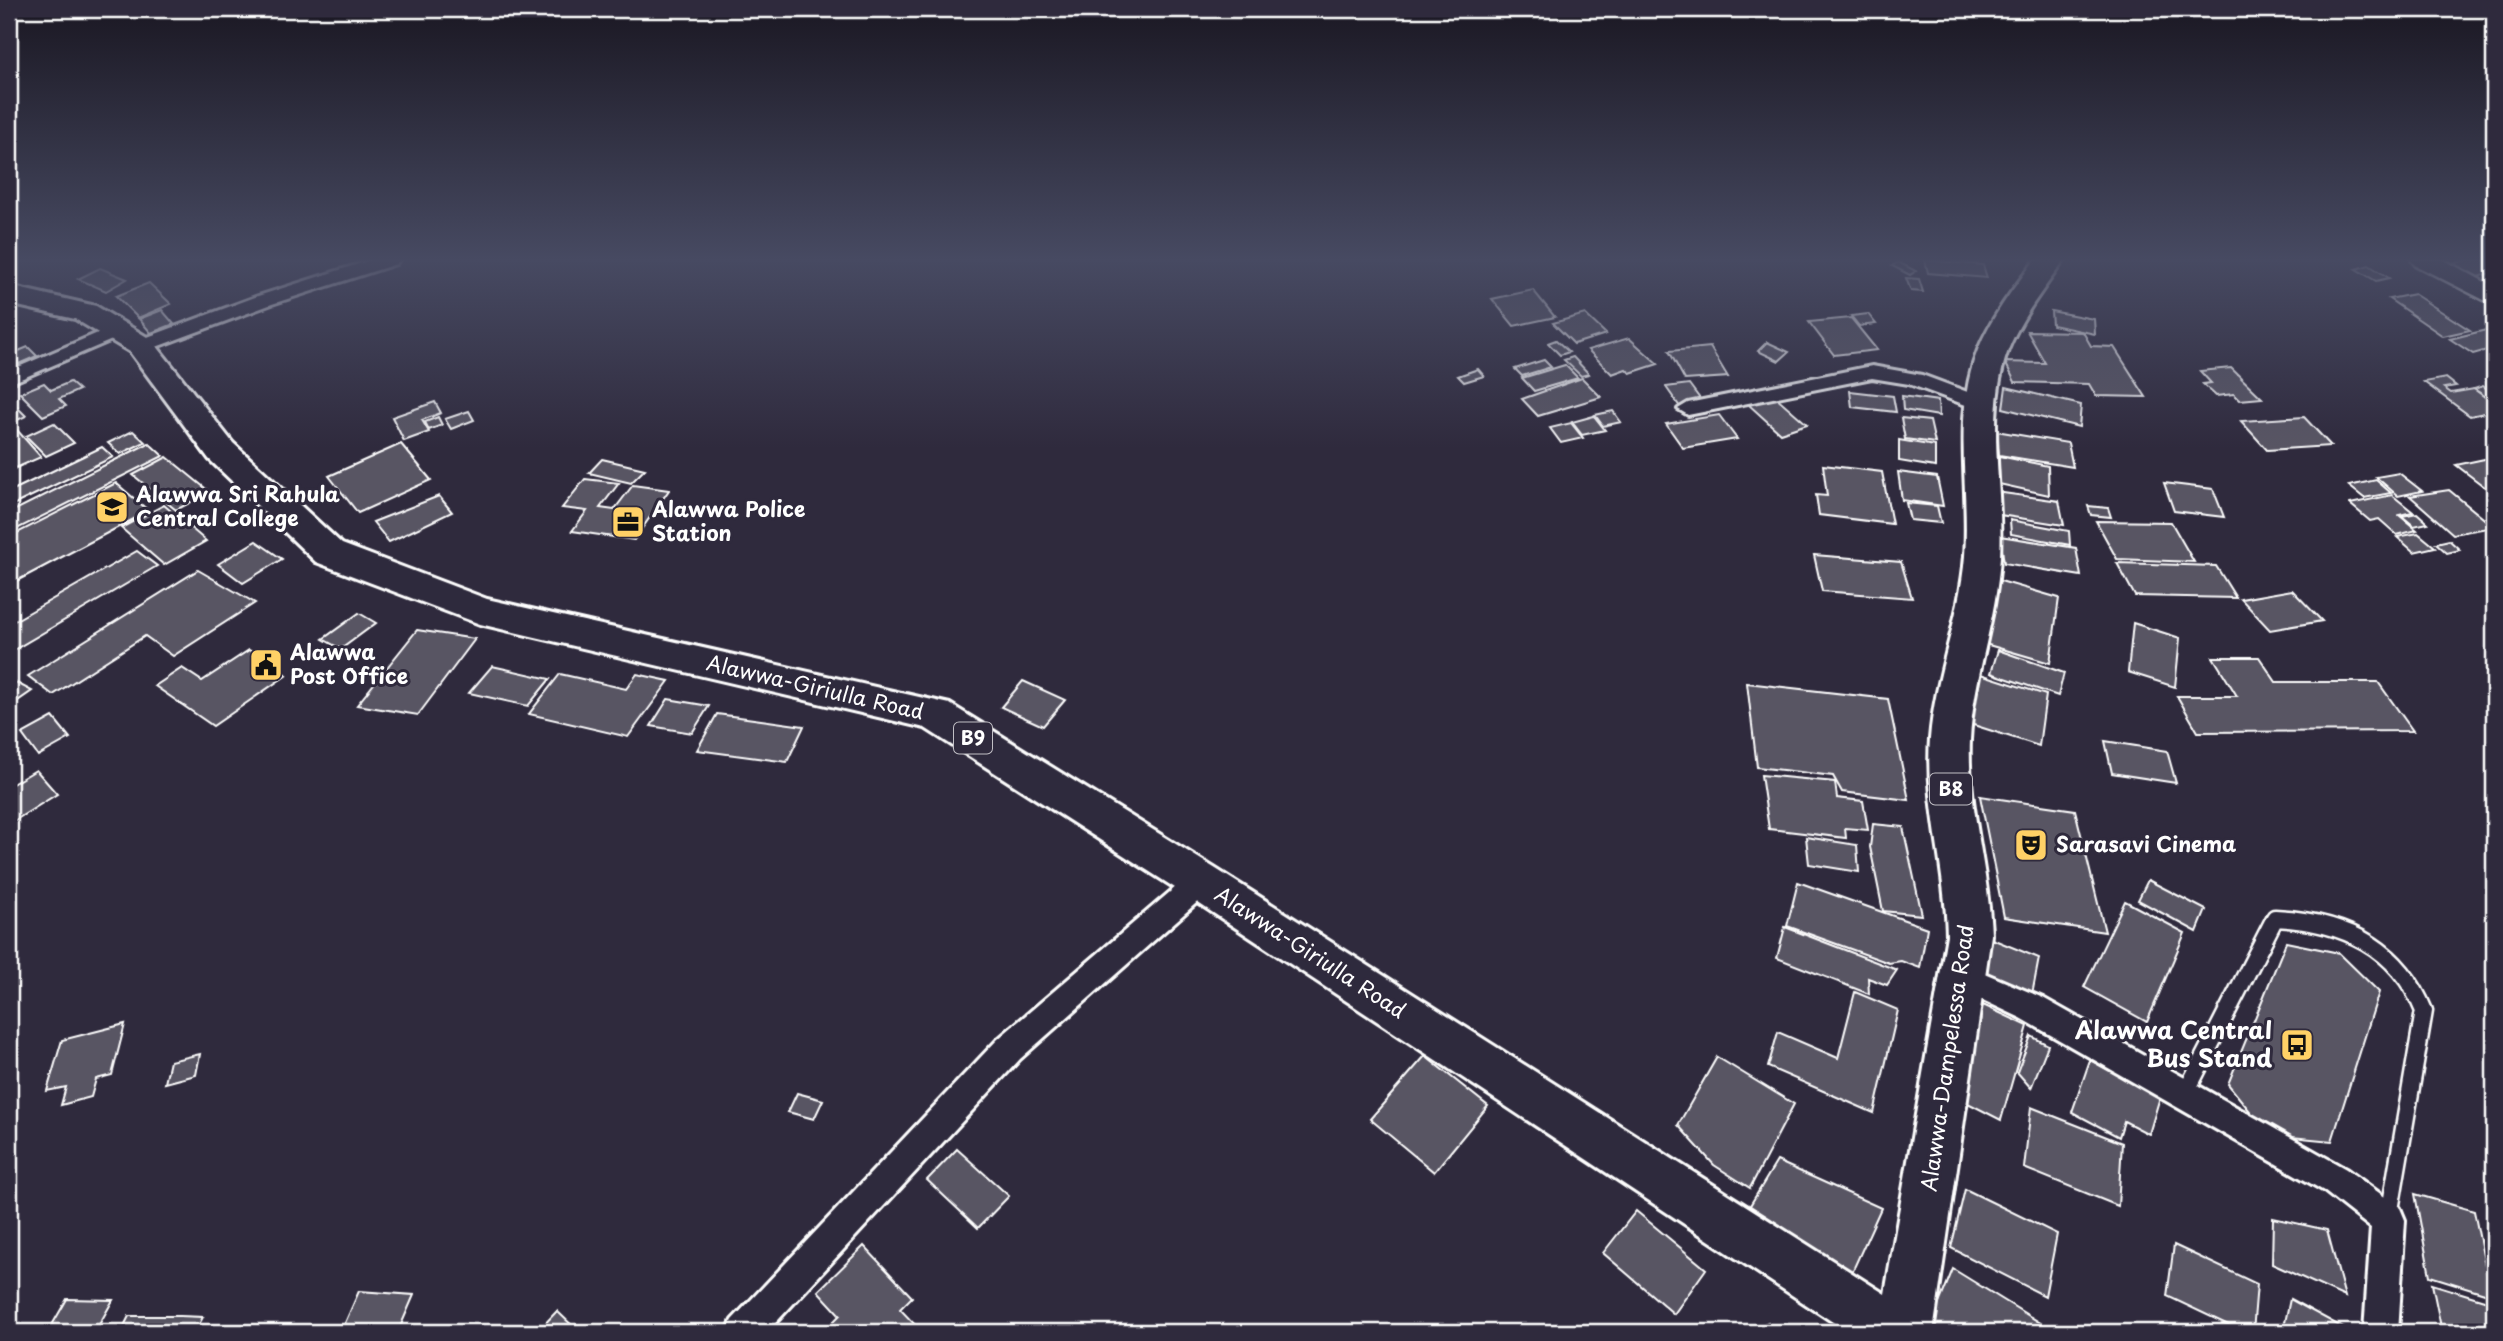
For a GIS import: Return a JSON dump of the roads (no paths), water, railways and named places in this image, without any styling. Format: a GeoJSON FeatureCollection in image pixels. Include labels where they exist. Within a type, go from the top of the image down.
{"type":"FeatureCollection","features":[{"type":"Feature","properties":{"kind":"main road","name":"Alawwa-Giriulla Road"},"geometry":{"type":"LineString","coordinates":[[103,323],[130,338],[220,451],[329,553],[480,611],[936,715],[1202,883],[1896,1332]]}},
{"type":"Feature","properties":{"kind":"main road","name":"Alawwa-Dampelessa Road"},"geometry":{"type":"LineString","coordinates":[[1906,1332],[1963,977],[1970,905],[1954,818],[1949,723],[1981,562],[1984,530],[1982,405],[1988,365],[2006,323]]}},
{"type":"Feature","properties":{"kind":"street"},"geometry":{"type":"LineString","coordinates":[[9,379],[185,323]]}},
{"type":"Feature","properties":{"kind":"street"},"geometry":{"type":"LineString","coordinates":[[1688,409],[1872,372],[1898,374],[1927,382],[1982,405]]}},
{"type":"Feature","properties":{"kind":"street"},"geometry":{"type":"LineString","coordinates":[[744,1332],[1010,1049],[1202,883]]}},
{"type":"Feature","properties":{"kind":"street"},"geometry":{"type":"LineString","coordinates":[[1963,977],[2032,1008],[2336,1180],[2388,1220],[2381,1332]]}},
{"type":"Feature","properties":{"kind":"lane"},"geometry":{"type":"LineString","coordinates":[[2185,1095],[2275,918],[2293,918],[2341,929],[2386,956],[2411,981],[2424,1012],[2388,1220]]}},
{"type":"Feature","properties":{"kind":"place","name":"Alawwa Sri Rahula Central College"},"geometry":{"type":"Point","coordinates":[112,507]}},
{"type":"Feature","properties":{"kind":"place","name":"Alawwa Police Station"},"geometry":{"type":"Point","coordinates":[628,522]}},
{"type":"Feature","properties":{"kind":"place","name":"Alawwa Post Office"},"geometry":{"type":"Point","coordinates":[266,665]}},
{"type":"Feature","properties":{"kind":"place","name":"Sarasavi Cinema"},"geometry":{"type":"Point","coordinates":[2031,845]}},
{"type":"Feature","properties":{"kind":"place","name":"Alawwa Central Bus Stand"},"geometry":{"type":"Point","coordinates":[2297,1045]}}]}
